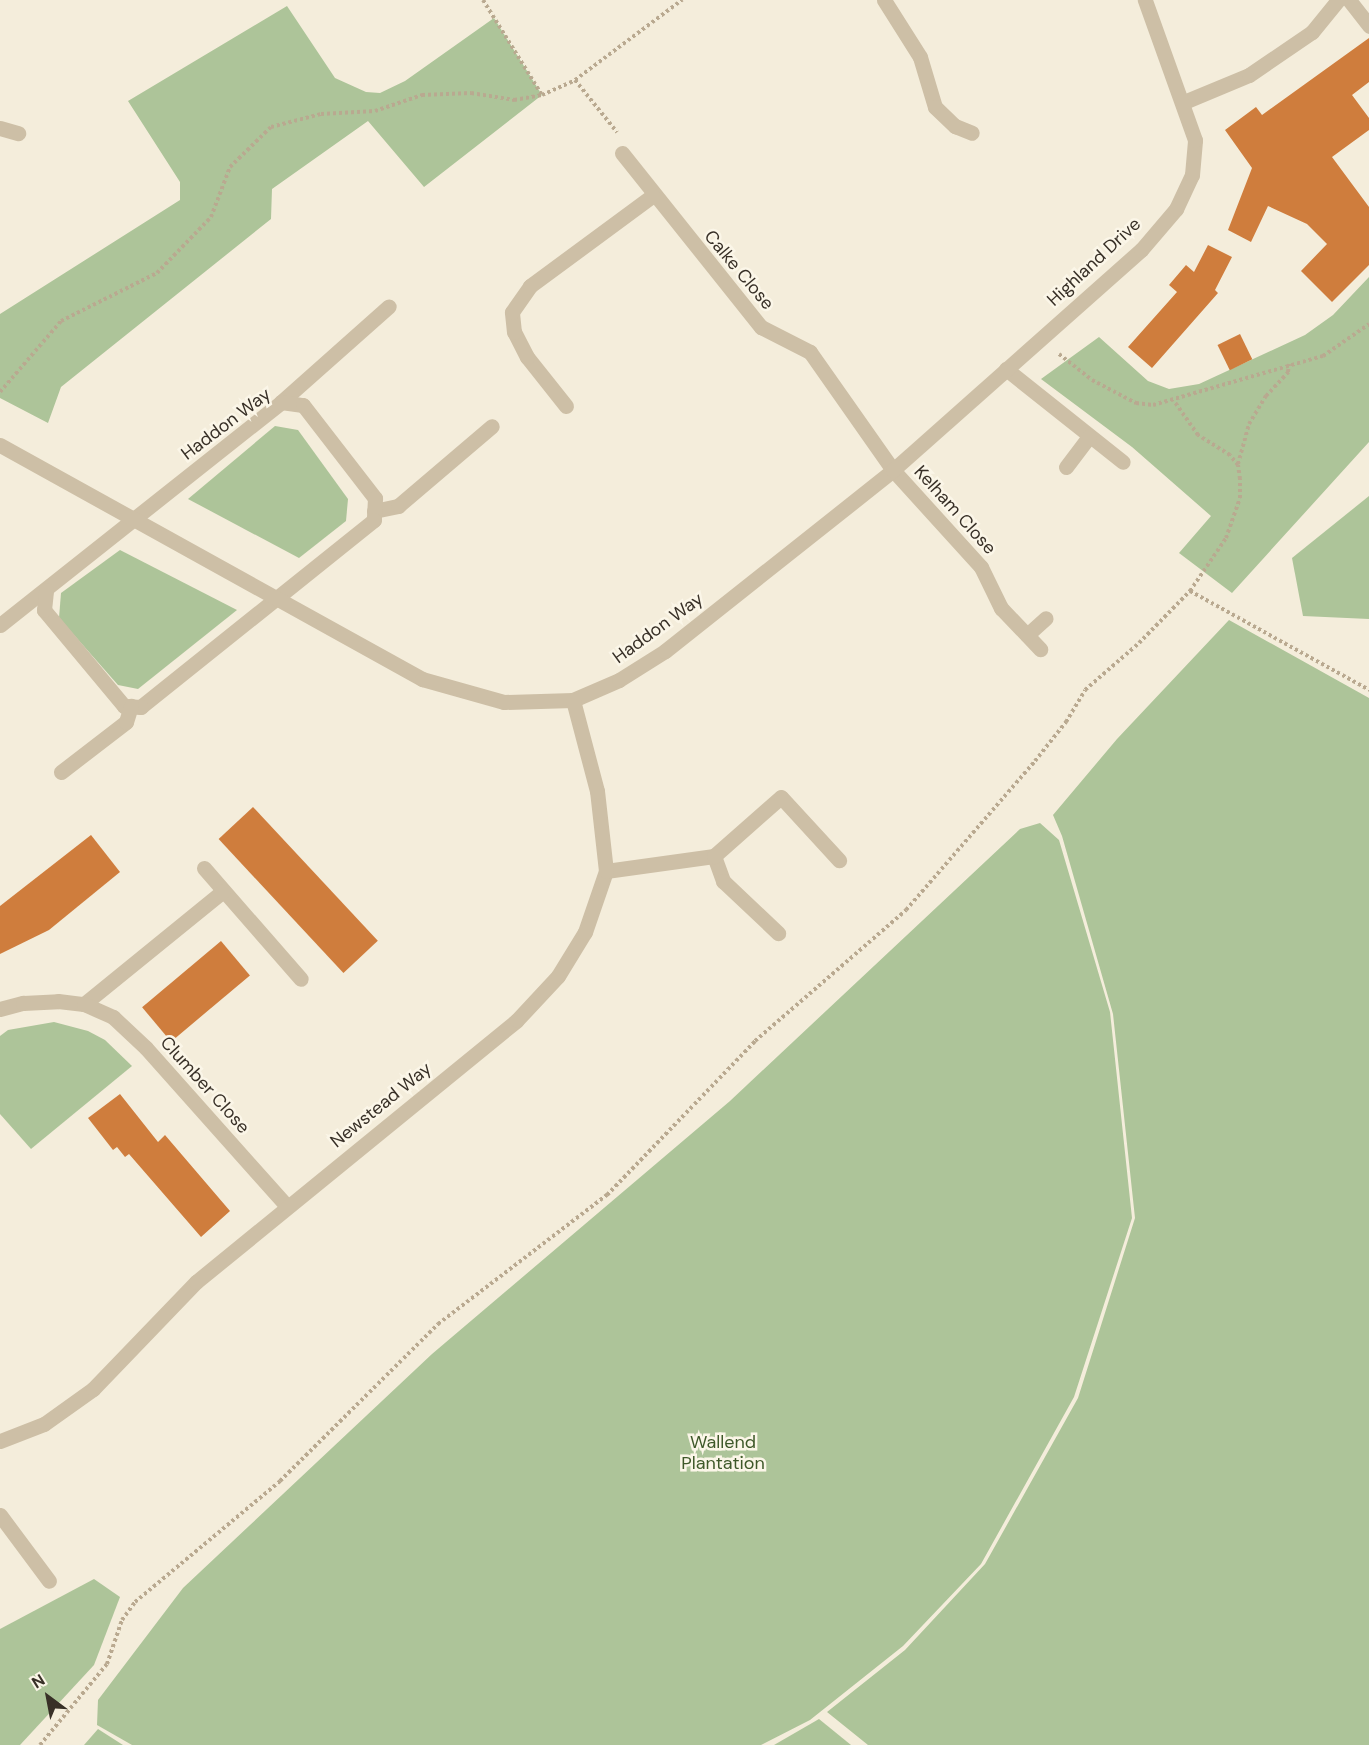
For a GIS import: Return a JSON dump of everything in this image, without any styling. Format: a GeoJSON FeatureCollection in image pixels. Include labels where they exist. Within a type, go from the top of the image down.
{"type":"FeatureCollection","features":[{"type":"Feature","properties":{"kind":"street"},"geometry":{"type":"LineString","coordinates":[[884,0],[921,57],[935,107],[955,126],[972,133]]}},
{"type":"Feature","properties":{"kind":"street","name":"Highland Drive"},"geometry":{"type":"LineString","coordinates":[[1006,369],[1141,250],[1176,209],[1192,175],[1195,140],[1184,102],[1145,0]]}},
{"type":"Feature","properties":{"kind":"street"},"geometry":{"type":"LineString","coordinates":[[1184,102],[1250,75],[1312,32],[1338,0]]}},
{"type":"Feature","properties":{"kind":"street"},"geometry":{"type":"LineString","coordinates":[[1349,0],[1369,26]]}},
{"type":"Feature","properties":{"kind":"street"},"geometry":{"type":"LineString","coordinates":[[0,128],[18,133]]}},
{"type":"Feature","properties":{"kind":"street","name":"Calke Close"},"geometry":{"type":"LineString","coordinates":[[622,153],[652,196],[761,327],[810,352],[893,470]]}},
{"type":"Feature","properties":{"kind":"street"},"geometry":{"type":"LineString","coordinates":[[566,406],[527,357],[514,332],[512,312],[530,286],[652,196]]}},
{"type":"Feature","properties":{"kind":"street"},"geometry":{"type":"LineString","coordinates":[[281,402],[389,306]]}},
{"type":"Feature","properties":{"kind":"street"},"geometry":{"type":"LineString","coordinates":[[1006,369],[1122,462]]}},
{"type":"Feature","properties":{"kind":"street","name":"Haddon Way"},"geometry":{"type":"LineString","coordinates":[[0,445],[137,518],[275,599],[422,679],[504,702],[573,700],[619,681],[665,651],[893,470],[1006,369]]}},
{"type":"Feature","properties":{"kind":"street","name":"Haddon Way"},"geometry":{"type":"LineString","coordinates":[[0,625],[281,402],[303,405],[375,498],[374,511]]}},
{"type":"Feature","properties":{"kind":"street"},"geometry":{"type":"LineString","coordinates":[[46,590],[44,610],[124,706],[141,707],[374,520],[374,511],[398,506],[492,426]]}},
{"type":"Feature","properties":{"kind":"street"},"geometry":{"type":"LineString","coordinates":[[1066,467],[1089,437]]}},
{"type":"Feature","properties":{"kind":"street","name":"Kelham Close"},"geometry":{"type":"LineString","coordinates":[[893,470],[981,567],[1001,608],[1040,649]]}},
{"type":"Feature","properties":{"kind":"street"},"geometry":{"type":"LineString","coordinates":[[1027,635],[1046,618]]}},
{"type":"Feature","properties":{"kind":"street","name":"Newstead Way"},"geometry":{"type":"LineString","coordinates":[[0,1441],[44,1424],[93,1389],[196,1282],[286,1205],[518,1020],[558,976],[585,932],[606,871],[597,791],[573,700]]}},
{"type":"Feature","properties":{"kind":"street"},"geometry":{"type":"LineString","coordinates":[[62,772],[126,722],[131,706]]}},
{"type":"Feature","properties":{"kind":"street"},"geometry":{"type":"LineString","coordinates":[[606,871],[714,856],[781,797],[839,860]]}},
{"type":"Feature","properties":{"kind":"street"},"geometry":{"type":"LineString","coordinates":[[714,856],[723,881],[778,933]]}},
{"type":"Feature","properties":{"kind":"street"},"geometry":{"type":"LineString","coordinates":[[204,868],[301,979]]}},
{"type":"Feature","properties":{"kind":"street"},"geometry":{"type":"LineString","coordinates":[[84,1004],[223,891]]}},
{"type":"Feature","properties":{"kind":"street","name":"Clumber Close"},"geometry":{"type":"LineString","coordinates":[[0,1009],[23,1003],[84,1004],[113,1017],[146,1048],[286,1205]]}},
{"type":"Feature","properties":{"kind":"street"},"geometry":{"type":"LineString","coordinates":[[0,1515],[49,1581]]}},
{"type":"Feature","properties":{"kind":"path"},"geometry":{"type":"LineString","coordinates":[[483,0],[542,95]]}},
{"type":"Feature","properties":{"kind":"path"},"geometry":{"type":"LineString","coordinates":[[0,392],[61,321],[157,273],[211,217],[230,167],[271,127],[321,114],[375,111],[422,95],[471,93],[514,99],[542,95],[575,80],[682,0]]}},
{"type":"Feature","properties":{"kind":"path"},"geometry":{"type":"LineString","coordinates":[[575,80],[615,128],[622,153]]}},
{"type":"Feature","properties":{"kind":"path"},"geometry":{"type":"LineString","coordinates":[[1039,339],[1092,380],[1136,403],[1174,401],[1289,364],[1323,356],[1369,324]]}},
{"type":"Feature","properties":{"kind":"path"},"geometry":{"type":"LineString","coordinates":[[40,1745],[107,1664],[122,1620],[135,1602],[280,1481],[438,1324],[607,1195],[755,1041],[906,910],[1028,770],[1066,722],[1085,690],[1139,643],[1190,591],[1226,538],[1238,508],[1238,465],[1248,424],[1266,396],[1287,372],[1289,364]]}},
{"type":"Feature","properties":{"kind":"path"},"geometry":{"type":"LineString","coordinates":[[1174,401],[1198,435],[1230,455],[1238,465]]}},
{"type":"Feature","properties":{"kind":"path"},"geometry":{"type":"LineString","coordinates":[[1190,591],[1369,690]]}},
{"type":"Feature","properties":{"kind":"green space"},"geometry":{"type":"Polygon","coordinates":[[[287,6],[335,78],[366,92],[380,93],[405,81],[494,18],[542,95],[424,187],[368,121],[272,189],[271,219],[61,387],[48,423],[0,398],[0,314],[180,200],[180,182],[128,101],[287,6]]]}},
{"type":"Feature","properties":{"kind":"green space"},"geometry":{"type":"Polygon","coordinates":[[[1369,277],[1369,442],[1232,593],[1179,553],[1211,516],[1132,447],[1041,379],[1099,337],[1148,381],[1169,389],[1199,384],[1305,335],[1333,315],[1369,277]]]}},
{"type":"Feature","properties":{"kind":"green space"},"geometry":{"type":"Polygon","coordinates":[[[275,426],[298,430],[348,499],[346,521],[299,558],[188,499],[275,426]]]}},
{"type":"Feature","properties":{"kind":"green space"},"geometry":{"type":"Polygon","coordinates":[[[1369,496],[1369,619],[1303,616],[1292,558],[1369,496]]]}},
{"type":"Feature","properties":{"kind":"green space"},"geometry":{"type":"Polygon","coordinates":[[[120,550],[237,610],[138,689],[118,685],[59,618],[61,593],[120,550]]]}},
{"type":"Feature","properties":{"kind":"green space"},"geometry":{"type":"Polygon","coordinates":[[[1229,620],[1369,698],[1369,1745],[868,1745],[827,1712],[905,1650],[985,1564],[1078,1398],[1135,1218],[1113,1014],[1062,836],[1053,815],[1117,739],[1229,620]]]}},
{"type":"Feature","properties":{"kind":"green space","name":"Wallend Plantation"},"geometry":{"type":"Polygon","coordinates":[[[1040,823],[1059,840],[1110,1012],[1132,1218],[1074,1397],[981,1564],[903,1646],[810,1720],[761,1745],[132,1745],[97,1725],[98,1700],[183,1588],[432,1354],[730,1101],[1020,829],[1040,823]]]}},
{"type":"Feature","properties":{"kind":"green space"},"geometry":{"type":"Polygon","coordinates":[[[54,1022],[88,1031],[105,1040],[132,1066],[31,1149],[0,1114],[0,1036],[8,1030],[54,1022]]]}},
{"type":"Feature","properties":{"kind":"green space"},"geometry":{"type":"Polygon","coordinates":[[[94,1579],[120,1597],[94,1665],[20,1745],[0,1745],[0,1629],[94,1579]]]}},
{"type":"Feature","properties":{"kind":"green space"},"geometry":{"type":"Polygon","coordinates":[[[819,1719],[851,1745],[774,1745],[819,1719]]]}},
{"type":"Feature","properties":{"kind":"green space"},"geometry":{"type":"Polygon","coordinates":[[[98,1729],[123,1745],[84,1745],[98,1729]]]}},
{"type":"Feature","properties":{"kind":"building"},"geometry":{"type":"Polygon","coordinates":[[[1369,38],[1369,82],[1352,95],[1369,118],[1369,130],[1332,157],[1369,207],[1369,265],[1332,302],[1301,271],[1327,244],[1307,224],[1268,206],[1251,242],[1228,230],[1252,168],[1225,130],[1256,107],[1262,115],[1369,38]]]}},
{"type":"Feature","properties":{"kind":"building"},"geometry":{"type":"Polygon","coordinates":[[[1208,245],[1232,257],[1215,290],[1218,293],[1152,368],[1128,347],[1177,292],[1169,285],[1186,265],[1194,272],[1208,245]]]}},
{"type":"Feature","properties":{"kind":"building"},"geometry":{"type":"Polygon","coordinates":[[[1240,334],[1252,359],[1230,370],[1218,345],[1240,334]]]}},
{"type":"Feature","properties":{"kind":"building"},"geometry":{"type":"Polygon","coordinates":[[[253,807],[378,941],[343,973],[219,839],[253,807]]]}},
{"type":"Feature","properties":{"kind":"building"},"geometry":{"type":"Polygon","coordinates":[[[91,835],[120,872],[49,930],[0,954],[0,906],[91,835]]]}},
{"type":"Feature","properties":{"kind":"building"},"geometry":{"type":"Polygon","coordinates":[[[221,941],[250,975],[171,1042],[142,1007],[221,941]]]}},
{"type":"Feature","properties":{"kind":"building"},"geometry":{"type":"Polygon","coordinates":[[[120,1094],[158,1142],[165,1135],[230,1211],[201,1237],[129,1154],[125,1157],[117,1147],[113,1150],[88,1118],[120,1094]]]}}]}
